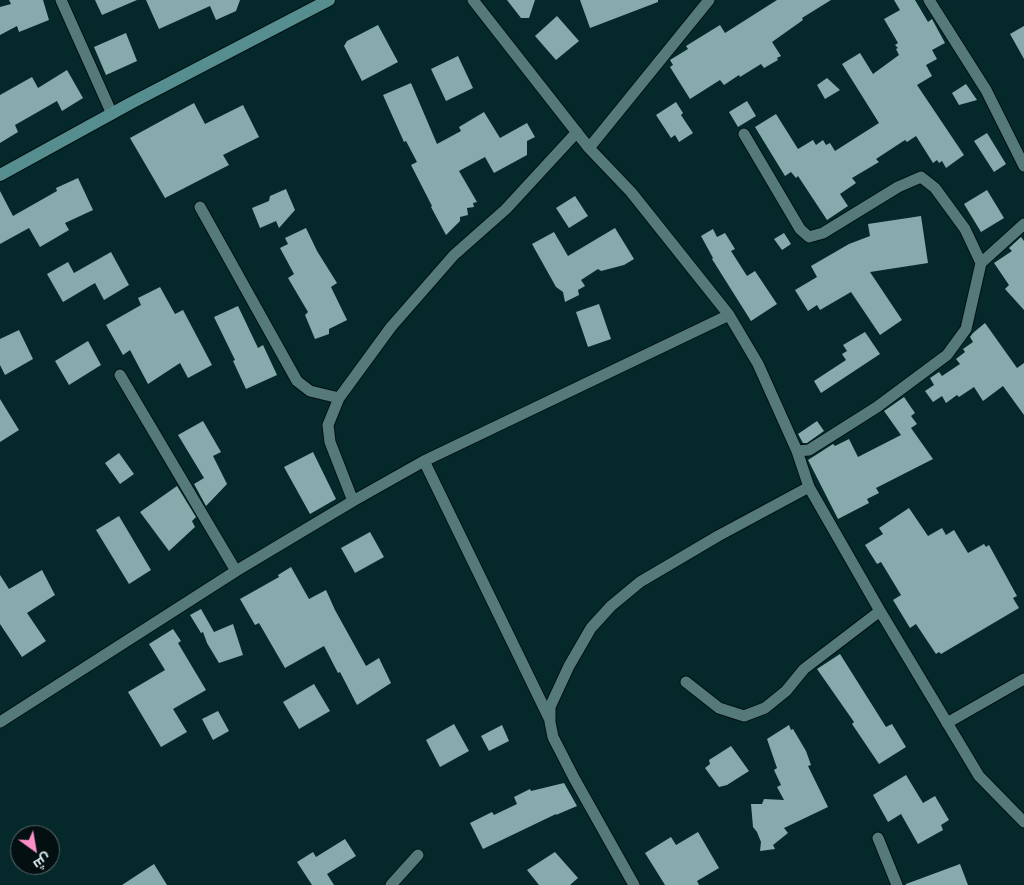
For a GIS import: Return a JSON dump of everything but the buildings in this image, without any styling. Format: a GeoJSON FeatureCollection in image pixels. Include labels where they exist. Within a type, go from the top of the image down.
{"type":"FeatureCollection","features":[{"type":"Feature","properties":{"kind":"street"},"geometry":{"type":"LineString","coordinates":[[61,0],[112,114]]}},
{"type":"Feature","properties":{"kind":"street"},"geometry":{"type":"LineString","coordinates":[[0,175],[329,0]]}},
{"type":"Feature","properties":{"kind":"street"},"geometry":{"type":"LineString","coordinates":[[473,0],[589,148],[631,192],[729,315],[758,364],[797,451],[809,487],[880,611],[979,776],[1024,822]]}},
{"type":"Feature","properties":{"kind":"street"},"geometry":{"type":"LineString","coordinates":[[589,148],[709,0]]}},
{"type":"Feature","properties":{"kind":"street"},"geometry":{"type":"LineString","coordinates":[[929,0],[986,90],[1024,166]]}},
{"type":"Feature","properties":{"kind":"street"},"geometry":{"type":"LineString","coordinates":[[353,501],[330,442],[328,425],[339,398],[392,326],[454,255],[506,209],[577,132]]}},
{"type":"Feature","properties":{"kind":"street"},"geometry":{"type":"LineString","coordinates":[[744,134],[800,229],[809,237],[823,233],[898,188],[921,177],[936,188],[965,229],[981,263]]}},
{"type":"Feature","properties":{"kind":"street"},"geometry":{"type":"LineString","coordinates":[[200,207],[297,381],[310,392],[339,398]]}},
{"type":"Feature","properties":{"kind":"street"},"geometry":{"type":"LineString","coordinates":[[797,451],[809,450],[877,407],[947,355],[966,329],[981,263],[1024,224]]}},
{"type":"Feature","properties":{"kind":"street"},"geometry":{"type":"LineString","coordinates":[[0,722],[236,571],[424,461],[729,315]]}},
{"type":"Feature","properties":{"kind":"street"},"geometry":{"type":"LineString","coordinates":[[120,375],[236,571]]}},
{"type":"Feature","properties":{"kind":"street"},"geometry":{"type":"LineString","coordinates":[[424,461],[550,722]]}},
{"type":"Feature","properties":{"kind":"street"},"geometry":{"type":"LineString","coordinates":[[634,885],[553,737],[550,707],[591,628],[611,606],[640,582],[718,536],[809,487]]}},
{"type":"Feature","properties":{"kind":"street"},"geometry":{"type":"LineString","coordinates":[[686,682],[719,708],[744,716],[765,708],[786,691],[804,669],[880,611]]}},
{"type":"Feature","properties":{"kind":"street"},"geometry":{"type":"LineString","coordinates":[[947,723],[1024,679]]}},
{"type":"Feature","properties":{"kind":"street"},"geometry":{"type":"LineString","coordinates":[[878,838],[897,885]]}},
{"type":"Feature","properties":{"kind":"street"},"geometry":{"type":"LineString","coordinates":[[391,885],[418,855]]}}]}
